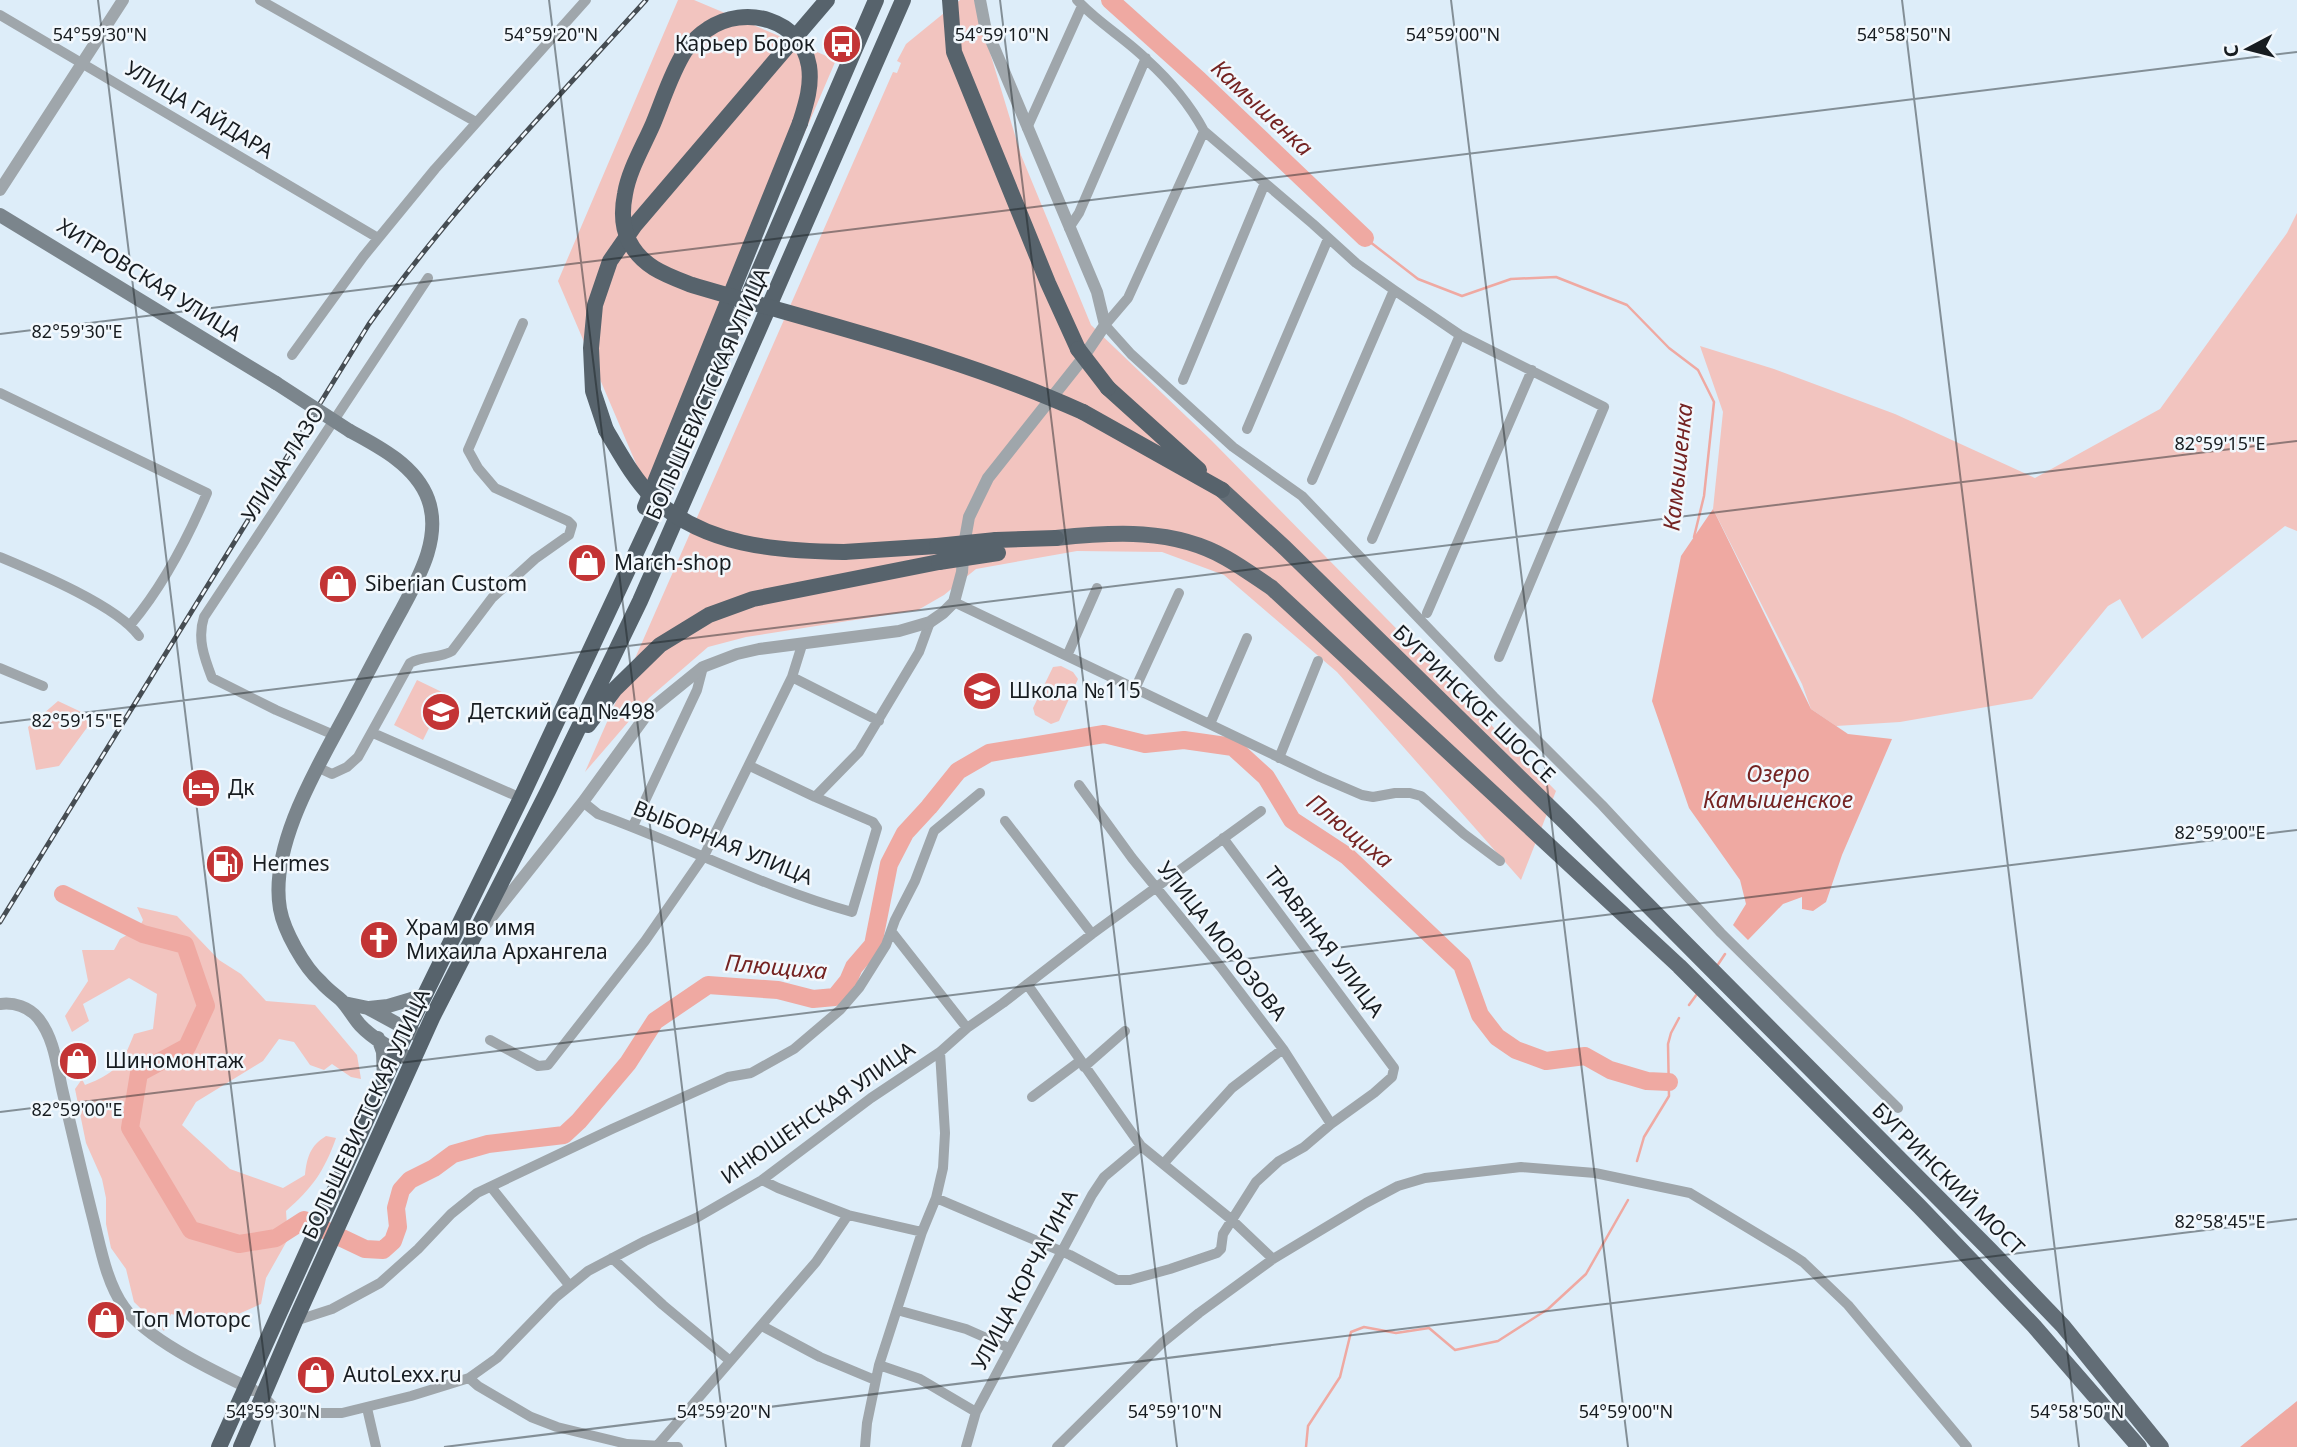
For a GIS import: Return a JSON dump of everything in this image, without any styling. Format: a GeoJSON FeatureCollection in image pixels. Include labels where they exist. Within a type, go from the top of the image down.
{"type":"FeatureCollection","features":[{"type":"Feature","properties":{"kind":"highway"},"geometry":{"type":"LineString","coordinates":[[827,0],[635,225],[610,261],[595,305],[590,348],[593,391],[606,430],[628,467],[651,496],[685,522],[734,541],[784,551],[844,552],[937,546],[997,547]]}},
{"type":"Feature","properties":{"kind":"highway","name":"БОЛЬШЕВИСТСКАЯ УЛИЦА"},"geometry":{"type":"LineString","coordinates":[[219,1447],[397,1052],[589,653],[722,359],[876,0]]}},
{"type":"Feature","properties":{"kind":"highway","name":"БОЛЬШЕВИСТСКАЯ УЛИЦА"},"geometry":{"type":"LineString","coordinates":[[241,1447],[423,1038],[646,589],[902,0]]}},
{"type":"Feature","properties":{"kind":"highway"},"geometry":{"type":"LineString","coordinates":[[950,0],[954,52],[1048,283],[1078,349],[1108,388],[1222,491]]}},
{"type":"Feature","properties":{"kind":"highway"},"geometry":{"type":"LineString","coordinates":[[589,653],[661,466],[800,123],[808,97],[810,80],[805,52],[796,37],[781,25],[753,16],[739,17],[708,28],[685,51],[635,165],[625,191],[623,224],[637,253],[659,273],[692,285],[1004,380],[1030,388],[1083,412],[1222,491]]}},
{"type":"Feature","properties":{"kind":"highway"},"geometry":{"type":"LineString","coordinates":[[564,758],[615,689],[633,671],[660,645],[709,615],[753,599],[939,562],[997,547],[1056,538]]}},
{"type":"Feature","properties":{"kind":"main road","name":"ХИТРОВСКАЯ УЛИЦА"},"geometry":{"type":"LineString","coordinates":[[0,215],[387,453],[415,478],[427,497],[432,523],[429,549],[423,566],[317,767],[292,826],[277,886],[280,910],[293,942],[317,978],[344,1003],[361,1026],[413,1060]]}},
{"type":"Feature","properties":{"kind":"main road","name":"БУГРИНСКОЕ ШОССЕ"},"geometry":{"type":"LineString","coordinates":[[1222,491],[1285,548],[1556,814],[1692,952]]}},
{"type":"Feature","properties":{"kind":"main road"},"geometry":{"type":"LineString","coordinates":[[1056,538],[1132,533],[1181,540],[1224,557],[1272,588],[1679,965],[1919,1206],[2034,1326],[2139,1447]]}},
{"type":"Feature","properties":{"kind":"main road","name":"БУГРИНСКИЙ МОСТ"},"geometry":{"type":"LineString","coordinates":[[1692,952],[2045,1307],[2161,1447]]}},
{"type":"Feature","properties":{"kind":"main road"},"geometry":{"type":"LineString","coordinates":[[368,1008],[388,1006],[425,995]]}},
{"type":"Feature","properties":{"kind":"main road"},"geometry":{"type":"LineString","coordinates":[[344,1003],[368,1008],[423,1038]]}},
{"type":"Feature","properties":{"kind":"main road"},"geometry":{"type":"LineString","coordinates":[[377,1038],[383,1052],[384,1080]]}},
{"type":"Feature","properties":{"kind":"street"},"geometry":{"type":"LineString","coordinates":[[0,190],[123,0]]}},
{"type":"Feature","properties":{"kind":"street"},"geometry":{"type":"LineString","coordinates":[[260,0],[476,122]]}},
{"type":"Feature","properties":{"kind":"street"},"geometry":{"type":"LineString","coordinates":[[292,355],[378,238],[476,122],[586,0]]}},
{"type":"Feature","properties":{"kind":"street"},"geometry":{"type":"LineString","coordinates":[[980,0],[985,26],[1097,292],[1105,325],[1131,354],[1233,447],[1302,496],[1494,697],[1602,805],[1721,933],[1898,1108]]}},
{"type":"Feature","properties":{"kind":"street"},"geometry":{"type":"LineString","coordinates":[[1027,128],[1079,3],[1146,58],[1195,115],[1204,131],[1356,263],[1460,335],[1604,407],[1499,657]]}},
{"type":"Feature","properties":{"kind":"street","name":"УЛИЦА ГАЙДАРА"},"geometry":{"type":"LineString","coordinates":[[0,15],[378,238]]}},
{"type":"Feature","properties":{"kind":"street"},"geometry":{"type":"LineString","coordinates":[[1069,228],[1079,213],[1146,58]]}},
{"type":"Feature","properties":{"kind":"street"},"geometry":{"type":"LineString","coordinates":[[473,940],[583,802],[650,710],[703,667],[759,649],[899,631],[930,622],[954,602],[962,572],[969,517],[988,478],[1128,299],[1204,131]]}},
{"type":"Feature","properties":{"kind":"street"},"geometry":{"type":"LineString","coordinates":[[1183,380],[1265,183]]}},
{"type":"Feature","properties":{"kind":"street"},"geometry":{"type":"LineString","coordinates":[[1247,429],[1328,239]]}},
{"type":"Feature","properties":{"kind":"street","name":"УЛИЦА ЛАЗО"},"geometry":{"type":"LineString","coordinates":[[334,735],[212,678],[204,659],[199,631],[204,617],[428,278]]}},
{"type":"Feature","properties":{"kind":"street"},"geometry":{"type":"LineString","coordinates":[[1312,481],[1394,290]]}},
{"type":"Feature","properties":{"kind":"street"},"geometry":{"type":"LineString","coordinates":[[317,767],[332,774],[347,767],[358,757],[410,663],[420,657],[446,655],[452,651],[492,598],[535,559],[569,535],[572,525],[568,521],[495,488],[478,468],[468,450],[523,323]]}},
{"type":"Feature","properties":{"kind":"street"},"geometry":{"type":"LineString","coordinates":[[1372,539],[1460,335]]}},
{"type":"Feature","properties":{"kind":"street"},"geometry":{"type":"LineString","coordinates":[[1427,612],[1532,370]]}},
{"type":"Feature","properties":{"kind":"street"},"geometry":{"type":"LineString","coordinates":[[0,393],[207,493],[193,527],[155,595],[131,624]]}},
{"type":"Feature","properties":{"kind":"street"},"geometry":{"type":"LineString","coordinates":[[0,557],[32,570],[131,624],[139,636]]}},
{"type":"Feature","properties":{"kind":"street"},"geometry":{"type":"LineString","coordinates":[[1067,656],[1097,588]]}},
{"type":"Feature","properties":{"kind":"street"},"geometry":{"type":"LineString","coordinates":[[1135,689],[1179,593]]}},
{"type":"Feature","properties":{"kind":"street"},"geometry":{"type":"LineString","coordinates":[[954,602],[1279,758],[1362,794],[1373,797],[1395,793],[1421,796],[1500,861]]}},
{"type":"Feature","properties":{"kind":"street"},"geometry":{"type":"LineString","coordinates":[[750,766],[815,797],[859,752],[919,652],[930,622]]}},
{"type":"Feature","properties":{"kind":"street"},"geometry":{"type":"LineString","coordinates":[[1210,724],[1247,638]]}},
{"type":"Feature","properties":{"kind":"street"},"geometry":{"type":"LineString","coordinates":[[490,1040],[538,1066],[548,1065],[645,941],[704,856],[792,677],[802,645]]}},
{"type":"Feature","properties":{"kind":"street"},"geometry":{"type":"LineString","coordinates":[[1279,758],[1318,661]]}},
{"type":"Feature","properties":{"kind":"street"},"geometry":{"type":"LineString","coordinates":[[633,827],[697,690],[703,667]]}},
{"type":"Feature","properties":{"kind":"street"},"geometry":{"type":"LineString","coordinates":[[0,668],[43,686]]}},
{"type":"Feature","properties":{"kind":"street"},"geometry":{"type":"LineString","coordinates":[[792,677],[879,721]]}},
{"type":"Feature","properties":{"kind":"street"},"geometry":{"type":"LineString","coordinates":[[373,733],[521,798]]}},
{"type":"Feature","properties":{"kind":"street","name":"УЛИЦА МОРОЗОВА"},"geometry":{"type":"LineString","coordinates":[[1079,785],[1283,1049],[1331,1124]]}},
{"type":"Feature","properties":{"kind":"street"},"geometry":{"type":"LineString","coordinates":[[295,1321],[332,1309],[380,1283],[418,1249],[451,1214],[477,1193],[728,1077],[751,1073],[769,1065],[794,1049],[833,1016],[859,988],[887,945],[934,831],[980,793]]}},
{"type":"Feature","properties":{"kind":"street","name":"ВЫБОРНАЯ УЛИЦА"},"geometry":{"type":"LineString","coordinates":[[583,802],[598,814],[808,900],[852,912],[877,828],[873,822],[815,797]]}},
{"type":"Feature","properties":{"kind":"street","name":"ИНЮШЕНСКАЯ УЛИЦА"},"geometry":{"type":"LineString","coordinates":[[263,1395],[276,1409],[290,1413],[342,1413],[469,1378],[497,1358],[569,1285],[612,1258],[698,1217],[762,1180],[871,1098],[940,1052],[967,1028],[1092,934],[1261,811]]}},
{"type":"Feature","properties":{"kind":"street"},"geometry":{"type":"LineString","coordinates":[[1005,821],[1092,934]]}},
{"type":"Feature","properties":{"kind":"street","name":"ТРАВЯНАЯ УЛИЦА"},"geometry":{"type":"LineString","coordinates":[[1223,838],[1394,1068],[1392,1077],[1331,1124]]}},
{"type":"Feature","properties":{"kind":"street"},"geometry":{"type":"LineString","coordinates":[[891,931],[967,1028]]}},
{"type":"Feature","properties":{"kind":"street"},"geometry":{"type":"LineString","coordinates":[[1027,984],[1141,1146],[1232,1220],[1273,1259]]}},
{"type":"Feature","properties":{"kind":"street"},"geometry":{"type":"LineString","coordinates":[[0,1004],[18,1004],[35,1015],[52,1045],[102,1253],[115,1291],[126,1310],[143,1328],[263,1395]]}},
{"type":"Feature","properties":{"kind":"street"},"geometry":{"type":"LineString","coordinates":[[1032,1097],[1125,1031]]}},
{"type":"Feature","properties":{"kind":"street"},"geometry":{"type":"LineString","coordinates":[[1164,1163],[1232,1088],[1283,1049]]}},
{"type":"Feature","properties":{"kind":"street"},"geometry":{"type":"LineString","coordinates":[[865,1447],[866,1423],[879,1365],[922,1232],[936,1198],[943,1168],[945,1133],[940,1052]]}},
{"type":"Feature","properties":{"kind":"street"},"geometry":{"type":"LineString","coordinates":[[936,1198],[1117,1280],[1130,1280],[1217,1253],[1221,1249],[1223,1234],[1256,1182],[1279,1161],[1318,1136],[1331,1124]]}},
{"type":"Feature","properties":{"kind":"street","name":"УЛИЦА КОРЧАГИНА"},"geometry":{"type":"LineString","coordinates":[[966,1447],[976,1412],[1060,1252],[1104,1177],[1141,1146]]}},
{"type":"Feature","properties":{"kind":"street"},"geometry":{"type":"LineString","coordinates":[[1057,1447],[1162,1343],[1273,1259],[1398,1186],[1425,1178],[1521,1167],[1595,1173],[1690,1193],[1803,1262],[1848,1305],[1967,1447]]}},
{"type":"Feature","properties":{"kind":"street"},"geometry":{"type":"LineString","coordinates":[[762,1180],[848,1215],[922,1232]]}},
{"type":"Feature","properties":{"kind":"street"},"geometry":{"type":"LineString","coordinates":[[491,1187],[569,1285]]}},
{"type":"Feature","properties":{"kind":"street"},"geometry":{"type":"LineString","coordinates":[[656,1446],[816,1262],[848,1215]]}},
{"type":"Feature","properties":{"kind":"street"},"geometry":{"type":"LineString","coordinates":[[612,1258],[663,1306],[729,1360]]}},
{"type":"Feature","properties":{"kind":"street"},"geometry":{"type":"LineString","coordinates":[[897,1310],[966,1329],[1009,1348]]}},
{"type":"Feature","properties":{"kind":"street"},"geometry":{"type":"LineString","coordinates":[[762,1326],[820,1357],[875,1380]]}},
{"type":"Feature","properties":{"kind":"street"},"geometry":{"type":"LineString","coordinates":[[879,1365],[920,1379],[976,1412]]}},
{"type":"Feature","properties":{"kind":"street"},"geometry":{"type":"LineString","coordinates":[[469,1378],[522,1412],[557,1427],[627,1444],[678,1447]]}},
{"type":"Feature","properties":{"kind":"street"},"geometry":{"type":"LineString","coordinates":[[367,1408],[376,1447]]}},
{"type":"Feature","properties":{"kind":"shaded area"},"geometry":{"type":"Polygon","coordinates":[[[678,0],[694,0],[836,60],[649,494],[558,281],[678,0]]]}},
{"type":"Feature","properties":{"kind":"shaded area"},"geometry":{"type":"Polygon","coordinates":[[[960,0],[974,0],[1021,155],[1091,325],[1212,441],[1556,791],[1521,880],[1337,672],[1224,575],[1162,552],[1077,551],[976,569],[944,595],[918,610],[746,637],[708,647],[649,698],[585,772],[893,72],[897,73],[901,63],[897,61],[906,44],[960,0]]]}},
{"type":"Feature","properties":{"kind":"shaded area"},"geometry":{"type":"Polygon","coordinates":[[[2297,213],[2297,531],[2285,526],[2142,639],[2120,599],[2108,606],[2032,699],[1900,722],[1836,726],[1811,709],[1802,684],[1713,509],[1723,412],[1700,346],[1774,369],[1895,414],[2035,478],[2160,409],[2287,233],[2297,213]]]}},
{"type":"Feature","properties":{"kind":"shaded area"},"geometry":{"type":"Polygon","coordinates":[[[1061,666],[1073,672],[1078,679],[1059,721],[1051,724],[1035,715],[1033,708],[1053,667],[1061,666]]]}},
{"type":"Feature","properties":{"kind":"shaded area"},"geometry":{"type":"Polygon","coordinates":[[[417,680],[446,694],[423,740],[394,725],[417,680]]]}},
{"type":"Feature","properties":{"kind":"shaded area"},"geometry":{"type":"Polygon","coordinates":[[[58,701],[94,718],[59,766],[36,770],[28,727],[58,701]]]}},
{"type":"Feature","properties":{"kind":"shaded area"},"geometry":{"type":"Polygon","coordinates":[[[137,907],[177,916],[219,960],[241,974],[266,1001],[315,1005],[357,1055],[361,1079],[351,1077],[332,1064],[324,1070],[310,1065],[294,1042],[279,1039],[263,1061],[196,1102],[182,1125],[230,1169],[283,1188],[305,1175],[308,1157],[316,1144],[326,1136],[336,1138],[316,1179],[286,1211],[288,1239],[266,1278],[261,1304],[234,1316],[190,1318],[171,1314],[164,1331],[134,1302],[126,1269],[111,1248],[102,1179],[86,1143],[75,1089],[82,1079],[85,1085],[111,1072],[126,1053],[134,1034],[153,1029],[157,994],[129,978],[83,1004],[89,1021],[72,1032],[65,1016],[88,981],[82,950],[114,950],[120,939],[139,928],[143,920],[137,907]]]}},
{"type":"Feature","properties":{"kind":"water","name":"Озеро Камышенское"},"geometry":{"type":"Polygon","coordinates":[[[1713,509],[1811,709],[1848,734],[1892,739],[1842,855],[1826,902],[1813,911],[1802,909],[1802,897],[1783,904],[1748,940],[1733,925],[1746,904],[1740,880],[1689,808],[1652,701],[1681,556],[1713,509]]]}},
{"type":"Feature","properties":{"kind":"water"},"geometry":{"type":"Polygon","coordinates":[[[2297,1401],[2297,1447],[2240,1447],[2297,1401]]]}},
{"type":"Feature","properties":{"kind":"waterway","name":"Камышенка"},"geometry":{"type":"LineString","coordinates":[[1110,0],[1199,80],[1365,238]]}},
{"type":"Feature","properties":{"kind":"waterway","name":"Камышенка"},"geometry":{"type":"LineString","coordinates":[[1365,238],[1418,279],[1462,296],[1511,279],[1556,277],[1627,305],[1669,348],[1698,370],[1714,402],[1704,496],[1694,537]]}},
{"type":"Feature","properties":{"kind":"waterway","name":"Плющиха"},"geometry":{"type":"LineString","coordinates":[[63,894],[143,934],[185,945],[206,1006],[187,1047],[139,1073],[130,1128],[191,1230],[239,1244],[276,1238],[304,1220],[365,1249],[383,1250],[393,1241],[398,1227],[396,1208],[401,1190],[410,1180],[434,1168],[453,1154],[488,1144],[564,1135],[628,1063],[655,1021],[708,985],[778,990],[813,999],[835,997],[848,981],[854,967],[873,945],[889,864],[905,833],[958,771],[989,753],[1104,734],[1145,744],[1184,740],[1233,747],[1266,777],[1292,820],[1347,856],[1462,965],[1480,1015],[1497,1037],[1516,1050],[1546,1061],[1585,1056],[1610,1070],[1647,1081],[1669,1082]]}},
{"type":"Feature","properties":{"kind":"waterway"},"geometry":{"type":"LineString","coordinates":[[1717,966],[1725,954]]}},
{"type":"Feature","properties":{"kind":"waterway"},"geometry":{"type":"LineString","coordinates":[[1689,1005],[1697,994]]}},
{"type":"Feature","properties":{"kind":"waterway","name":"Плющиха"},"geometry":{"type":"LineString","coordinates":[[1637,1161],[1644,1137],[1669,1096],[1668,1044],[1679,1018]]}},
{"type":"Feature","properties":{"kind":"waterway","name":"Плющиха"},"geometry":{"type":"LineString","coordinates":[[1306,1447],[1308,1426],[1340,1377],[1351,1332],[1364,1327],[1396,1333],[1429,1328],[1455,1350],[1498,1341],[1548,1309],[1586,1274],[1628,1200]]}},
{"type":"Feature","properties":{"kind":"railway"},"geometry":{"type":"LineString","coordinates":[[0,922],[369,324],[468,198],[646,0]]}},
{"type":"Feature","properties":{"kind":"place","name":"Карьер Борок"},"geometry":{"type":"Point","coordinates":[842,44]}},
{"type":"Feature","properties":{"kind":"place","name":"March-shop"},"geometry":{"type":"Point","coordinates":[587,563]}},
{"type":"Feature","properties":{"kind":"place","name":"Siberian Custom"},"geometry":{"type":"Point","coordinates":[338,584]}},
{"type":"Feature","properties":{"kind":"place","name":"Школа №115"},"geometry":{"type":"Point","coordinates":[982,691]}},
{"type":"Feature","properties":{"kind":"place","name":"Детский сад №498"},"geometry":{"type":"Point","coordinates":[441,712]}},
{"type":"Feature","properties":{"kind":"place","name":"Дк"},"geometry":{"type":"Point","coordinates":[201,788]}},
{"type":"Feature","properties":{"kind":"place","name":"Hermes"},"geometry":{"type":"Point","coordinates":[225,864]}},
{"type":"Feature","properties":{"kind":"place","name":"Храм во имя Михаила Архангела"},"geometry":{"type":"Point","coordinates":[379,940]}},
{"type":"Feature","properties":{"kind":"place","name":"Шиномонтаж"},"geometry":{"type":"Point","coordinates":[78,1061]}},
{"type":"Feature","properties":{"kind":"place","name":"Топ Моторс"},"geometry":{"type":"Point","coordinates":[106,1320]}},
{"type":"Feature","properties":{"kind":"place","name":"AutoLexx.ru"},"geometry":{"type":"Point","coordinates":[316,1375]}}]}
